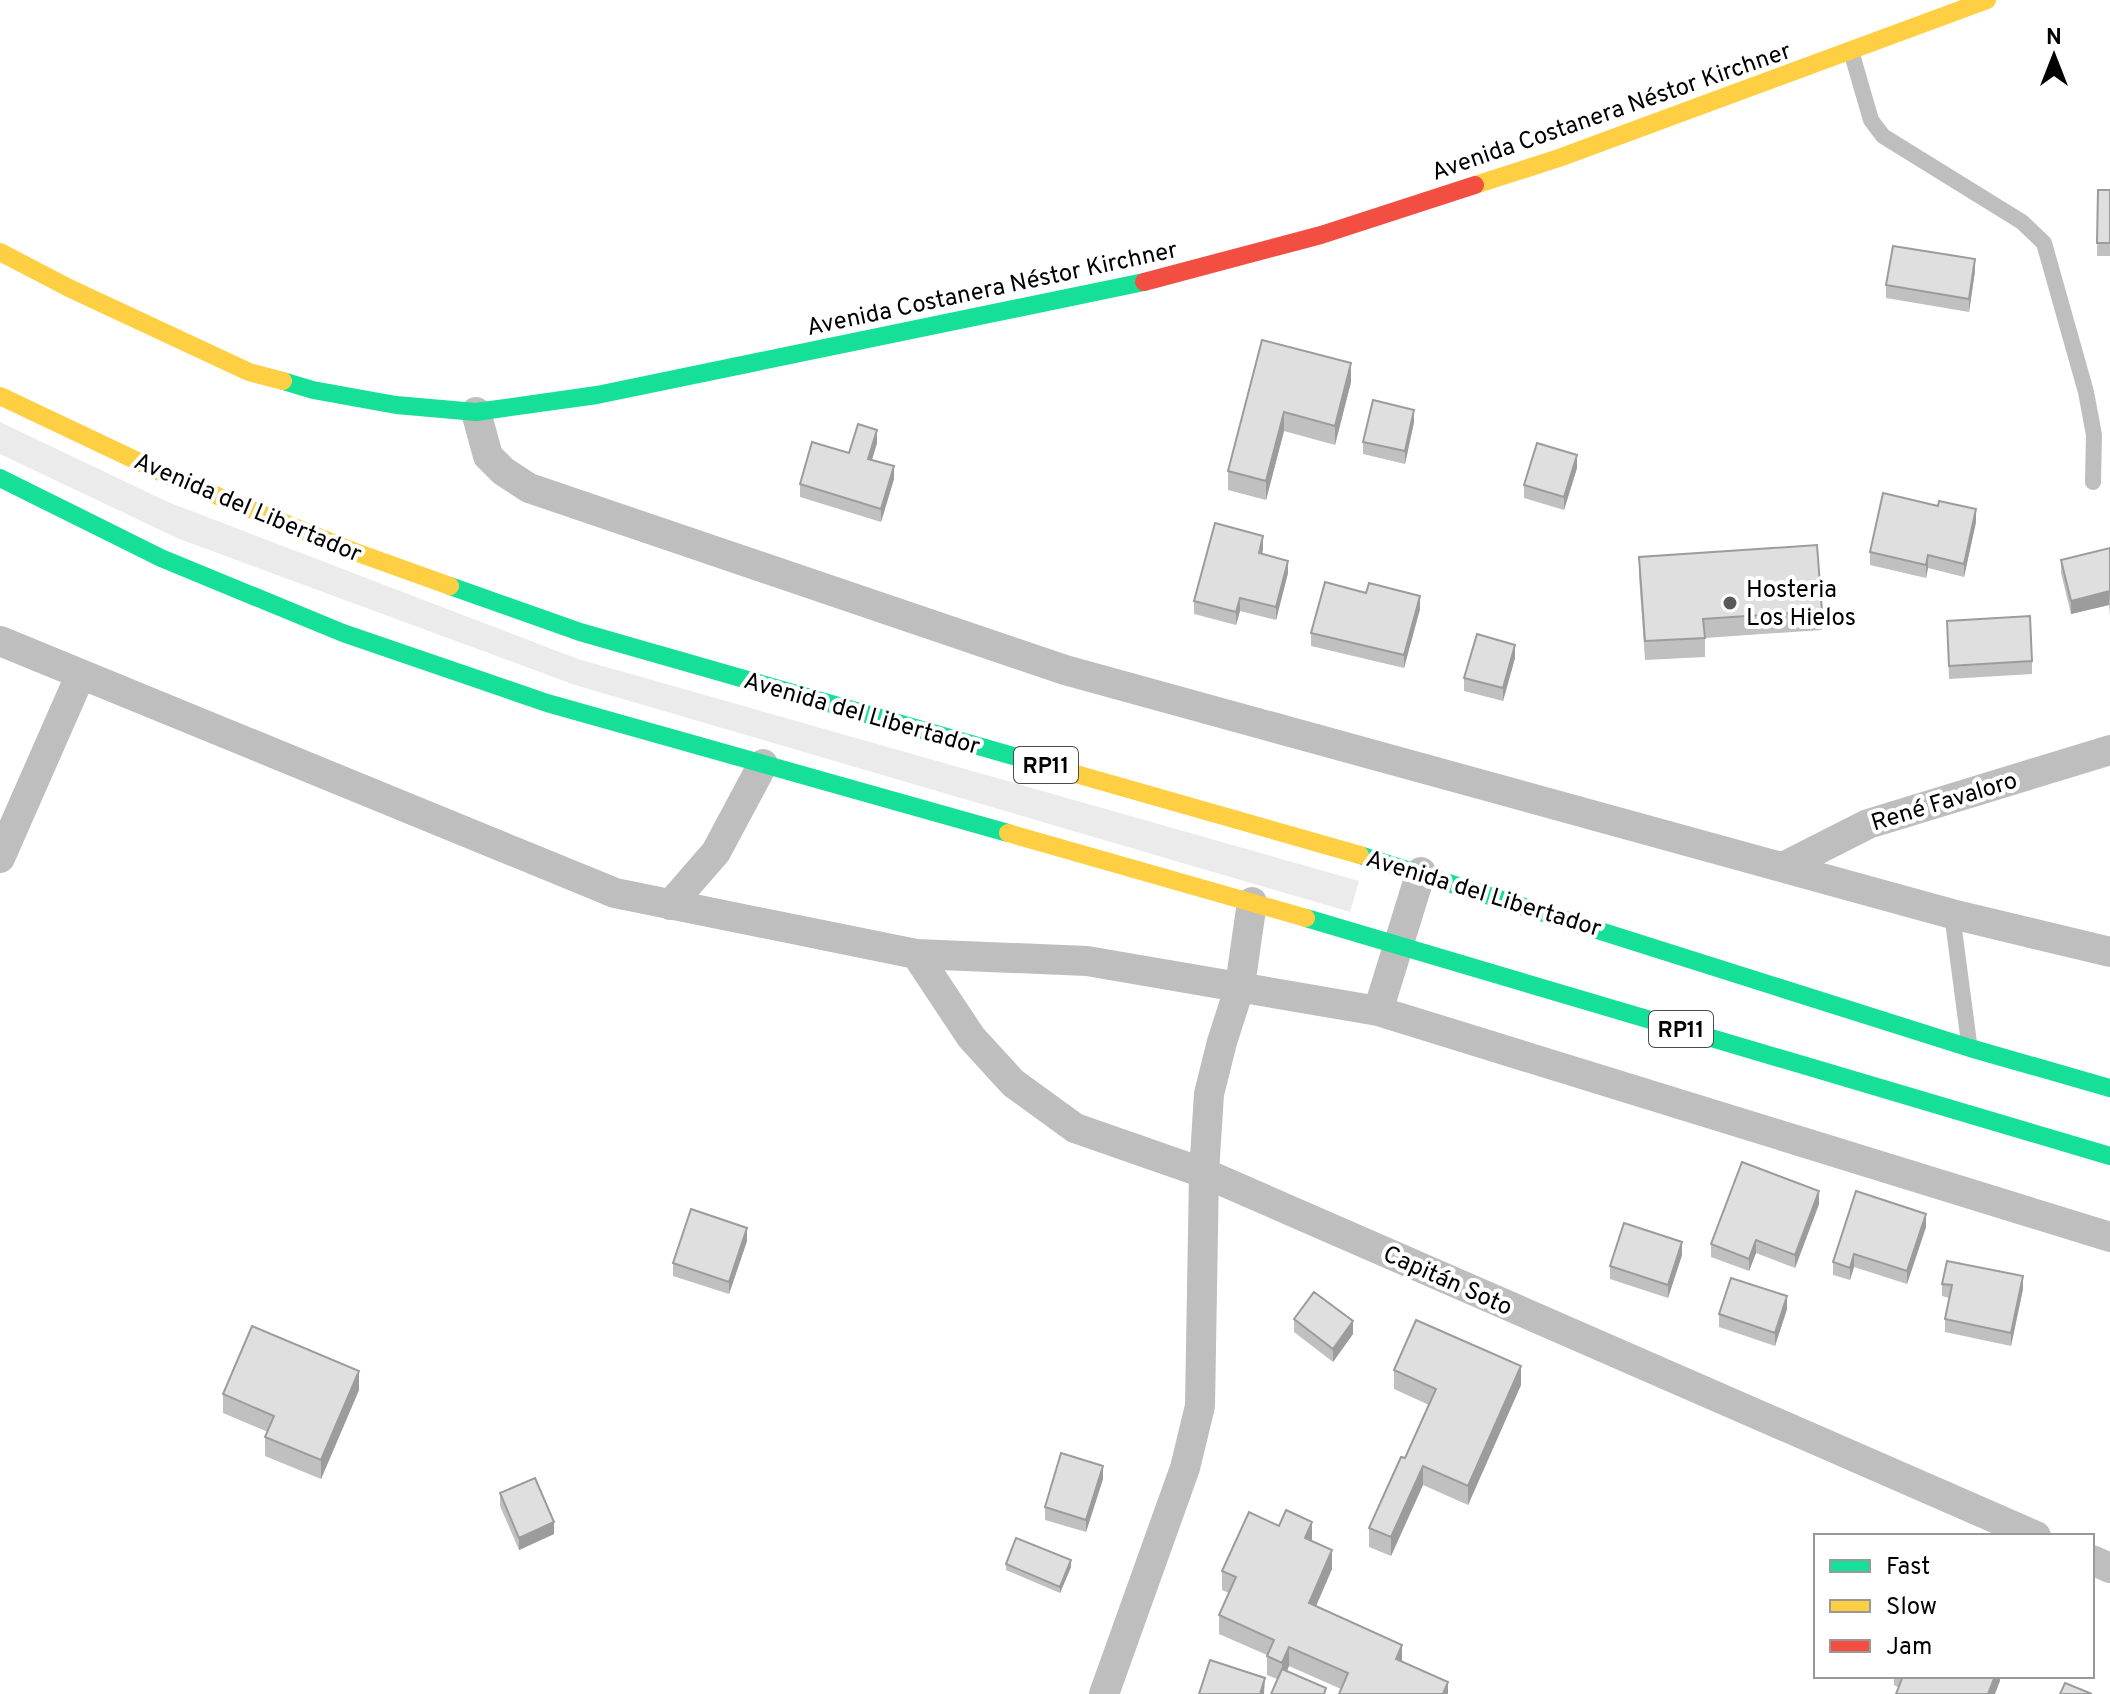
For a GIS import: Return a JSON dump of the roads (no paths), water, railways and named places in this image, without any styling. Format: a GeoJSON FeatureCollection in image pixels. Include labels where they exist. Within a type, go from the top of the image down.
{"type":"FeatureCollection","features":[{"type":"Feature","properties":{"kind":"main road","name":"Avenida Costanera Néstor Kirchner"},"geometry":{"type":"LineString","coordinates":[[0,252],[69,288],[249,372],[313,390],[382,403],[476,412],[597,395],[1135,284],[1321,235],[1559,158],[1987,0]]}},
{"type":"Feature","properties":{"kind":"main road","name":"Avenida del Libertador"},"geometry":{"type":"LineString","coordinates":[[0,396],[200,489],[358,553],[580,632],[1421,872],[1970,1048],[2110,1088]]}},
{"type":"Feature","properties":{"kind":"main road","name":"RP11"},"geometry":{"type":"LineString","coordinates":[[0,478],[161,558],[343,633],[547,703],[1252,902],[2110,1156]]}},
{"type":"Feature","properties":{"kind":"street"},"geometry":{"type":"LineString","coordinates":[[476,412],[488,456],[503,471],[529,488],[1065,670],[1952,914],[2110,952]]}},
{"type":"Feature","properties":{"kind":"street"},"geometry":{"type":"LineString","coordinates":[[0,641],[615,893],[916,954],[1087,961],[1378,1011],[2110,1237]]}},
{"type":"Feature","properties":{"kind":"street"},"geometry":{"type":"LineString","coordinates":[[0,858],[80,676]]}},
{"type":"Feature","properties":{"kind":"street","name":"René Favaloro"},"geometry":{"type":"LineString","coordinates":[[1783,867],[1868,824],[2110,750]]}},
{"type":"Feature","properties":{"kind":"street"},"geometry":{"type":"LineString","coordinates":[[670,905],[716,852],[763,764]]}},
{"type":"Feature","properties":{"kind":"street"},"geometry":{"type":"LineString","coordinates":[[1378,1011],[1421,872]]}},
{"type":"Feature","properties":{"kind":"street"},"geometry":{"type":"LineString","coordinates":[[1104,1694],[1185,1468],[1200,1406],[1204,1173],[1209,1094],[1240,986],[1252,902]]}},
{"type":"Feature","properties":{"kind":"street","name":"Capitán Soto"},"geometry":{"type":"LineString","coordinates":[[916,954],[971,1037],[1013,1083],[1075,1128],[1204,1173],[2031,1534]]}},
{"type":"Feature","properties":{"kind":"lane"},"geometry":{"type":"LineString","coordinates":[[1851,51],[1871,120],[1883,136],[2022,222],[2044,243],[2086,392],[2094,435],[2093,482]]}},
{"type":"Feature","properties":{"kind":"lane"},"geometry":{"type":"LineString","coordinates":[[1952,914],[1970,1048]]}},
{"type":"Feature","properties":{"kind":"place","name":"Hosteria Los Hielos"},"geometry":{"type":"Point","coordinates":[1730,603]}}]}
